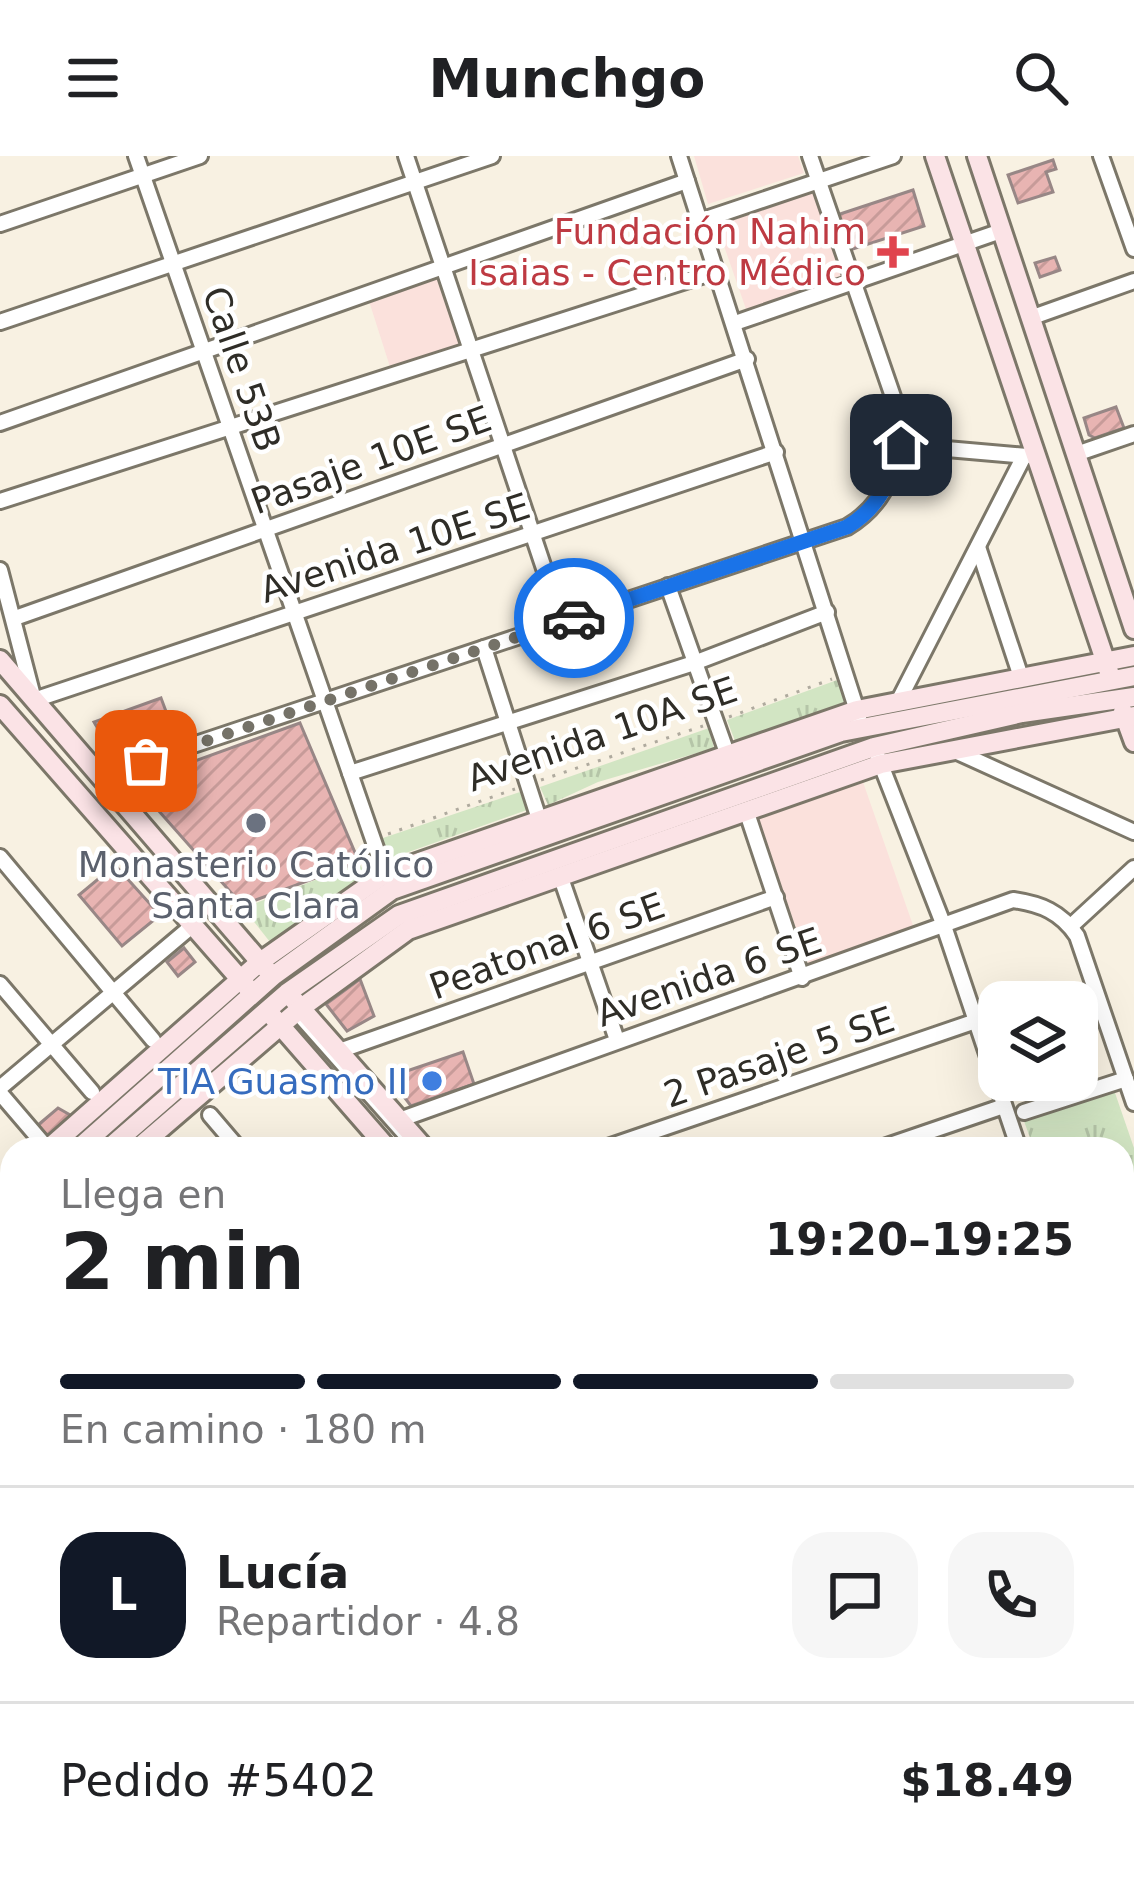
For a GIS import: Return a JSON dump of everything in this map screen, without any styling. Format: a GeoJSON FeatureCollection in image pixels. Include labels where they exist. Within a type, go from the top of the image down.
{"type":"FeatureCollection","features":[{"type":"Feature","properties":{"kind":"main road"},"geometry":{"type":"LineString","coordinates":[[935,156],[1029,456],[1109,672],[1128,708],[1134,742]]}},
{"type":"Feature","properties":{"kind":"main road"},"geometry":{"type":"LineString","coordinates":[[976,156],[1134,629]]}},
{"type":"Feature","properties":{"kind":"main road"},"geometry":{"type":"LineString","coordinates":[[91,1137],[258,977],[392,890],[539,819],[727,753],[860,718],[1109,672],[1134,656]]}},
{"type":"Feature","properties":{"kind":"main road"},"geometry":{"type":"LineString","coordinates":[[0,664],[100,776],[285,1008],[379,1137]]}},
{"type":"Feature","properties":{"kind":"main road"},"geometry":{"type":"LineString","coordinates":[[54,1137],[385,874],[495,844],[860,718],[900,698],[1020,674],[1134,676]]}},
{"type":"Feature","properties":{"kind":"main road"},"geometry":{"type":"LineString","coordinates":[[0,705],[192,926],[258,977]]}},
{"type":"Feature","properties":{"kind":"main road"},"geometry":{"type":"LineString","coordinates":[[150,1137],[285,1008],[408,930],[746,810],[878,755],[953,750],[1128,708]]}},
{"type":"Feature","properties":{"kind":"main road"},"geometry":{"type":"LineString","coordinates":[[123,1137],[399,915],[878,755],[1022,713],[1128,708]]}},
{"type":"Feature","properties":{"kind":"main road"},"geometry":{"type":"LineString","coordinates":[[285,1008],[339,1052],[414,1137]]}},
{"type":"Feature","properties":{"kind":"street","name":"Calle 53B"},"geometry":{"type":"LineString","coordinates":[[136,156],[385,874]]}},
{"type":"Feature","properties":{"kind":"street"},"geometry":{"type":"LineString","coordinates":[[0,224],[200,156]]}},
{"type":"Feature","properties":{"kind":"street"},"geometry":{"type":"LineString","coordinates":[[406,156],[562,622]]}},
{"type":"Feature","properties":{"kind":"street"},"geometry":{"type":"LineString","coordinates":[[0,322],[492,156]]}},
{"type":"Feature","properties":{"kind":"street"},"geometry":{"type":"LineString","coordinates":[[679,156],[860,718]]}},
{"type":"Feature","properties":{"kind":"street"},"geometry":{"type":"LineString","coordinates":[[100,776],[847,527],[869,514],[886,487],[901,445],[899,413],[810,156]]}},
{"type":"Feature","properties":{"kind":"street"},"geometry":{"type":"LineString","coordinates":[[700,221],[893,156]]}},
{"type":"Feature","properties":{"kind":"street"},"geometry":{"type":"LineString","coordinates":[[1101,156],[1134,249]]}},
{"type":"Feature","properties":{"kind":"street"},"geometry":{"type":"LineString","coordinates":[[0,423],[687,181]]}},
{"type":"Feature","properties":{"kind":"street"},"geometry":{"type":"LineString","coordinates":[[735,322],[1001,231]]}},
{"type":"Feature","properties":{"kind":"street"},"geometry":{"type":"LineString","coordinates":[[0,501],[717,272]]}},
{"type":"Feature","properties":{"kind":"street"},"geometry":{"type":"LineString","coordinates":[[1030,318],[1134,281]]}},
{"type":"Feature","properties":{"kind":"street","name":"Pasaje 10E SE"},"geometry":{"type":"LineString","coordinates":[[15,618],[747,358]]}},
{"type":"Feature","properties":{"kind":"street"},"geometry":{"type":"LineString","coordinates":[[1076,454],[1134,434]]}},
{"type":"Feature","properties":{"kind":"street"},"geometry":{"type":"LineString","coordinates":[[900,698],[1029,456],[901,445]]}},
{"type":"Feature","properties":{"kind":"street","name":"Avenida 10E SE"},"geometry":{"type":"LineString","coordinates":[[34,700],[776,452]]}},
{"type":"Feature","properties":{"kind":"street"},"geometry":{"type":"LineString","coordinates":[[978,547],[1020,674]]}},
{"type":"Feature","properties":{"kind":"street"},"geometry":{"type":"LineString","coordinates":[[0,570],[34,700]]}},
{"type":"Feature","properties":{"kind":"street"},"geometry":{"type":"LineString","coordinates":[[668,586],[727,753]]}},
{"type":"Feature","properties":{"kind":"street"},"geometry":{"type":"LineString","coordinates":[[350,773],[694,662],[826,612]]}},
{"type":"Feature","properties":{"kind":"street"},"geometry":{"type":"LineString","coordinates":[[484,648],[539,819]]}},
{"type":"Feature","properties":{"kind":"street"},"geometry":{"type":"LineString","coordinates":[[953,750],[1134,832]]}},
{"type":"Feature","properties":{"kind":"street"},"geometry":{"type":"LineString","coordinates":[[878,755],[944,926],[1015,1137]]}},
{"type":"Feature","properties":{"kind":"street"},"geometry":{"type":"LineString","coordinates":[[746,810],[802,978]]}},
{"type":"Feature","properties":{"kind":"street"},"geometry":{"type":"LineString","coordinates":[[0,857],[153,1040]]}},
{"type":"Feature","properties":{"kind":"street"},"geometry":{"type":"LineString","coordinates":[[1134,868],[1071,926],[1127,1069],[1134,1103]]}},
{"type":"Feature","properties":{"kind":"street"},"geometry":{"type":"LineString","coordinates":[[561,878],[617,1040]]}},
{"type":"Feature","properties":{"kind":"street","name":"Peatonal 6 SE"},"geometry":{"type":"LineString","coordinates":[[339,1052],[776,897]]}},
{"type":"Feature","properties":{"kind":"street","name":"Avenida 6 SE"},"geometry":{"type":"LineString","coordinates":[[399,1120],[1013,899],[1040,904],[1071,926]]}},
{"type":"Feature","properties":{"kind":"street"},"geometry":{"type":"LineString","coordinates":[[38,1137],[0,1090],[192,926]]}},
{"type":"Feature","properties":{"kind":"street"},"geometry":{"type":"LineString","coordinates":[[0,984],[92,1092]]}},
{"type":"Feature","properties":{"kind":"street","name":"2 Pasaje 5 SE"},"geometry":{"type":"LineString","coordinates":[[637,1137],[976,1021]]}},
{"type":"Feature","properties":{"kind":"street"},"geometry":{"type":"LineString","coordinates":[[1024,1112],[1127,1069]]}},
{"type":"Feature","properties":{"kind":"street"},"geometry":{"type":"LineString","coordinates":[[913,1137],[1004,1106]]}},
{"type":"Feature","properties":{"kind":"street"},"geometry":{"type":"LineString","coordinates":[[211,1114],[229,1137]]}},
{"type":"Feature","properties":{"kind":"lane"},"geometry":{"type":"LineString","coordinates":[[0,664],[258,977]]}},
{"type":"Feature","properties":{"kind":"lane"},"geometry":{"type":"LineString","coordinates":[[285,1008],[402,1137]]}},
{"type":"Feature","properties":{"kind":"path","name":"Avenida 10A SE"},"geometry":{"type":"LineString","coordinates":[[373,839],[845,674]]}},
{"type":"Feature","properties":{"kind":"shaded area"},"geometry":{"type":"Polygon","coordinates":[[[694,156],[798,156],[804,173],[708,204],[694,156]]]}},
{"type":"Feature","properties":{"kind":"shaded area"},"geometry":{"type":"Polygon","coordinates":[[[817,189],[847,278],[747,312],[716,223],[817,189]]]}},
{"type":"Feature","properties":{"kind":"shaded area"},"geometry":{"type":"Polygon","coordinates":[[[440,277],[464,347],[391,370],[369,301],[440,277]]]}},
{"type":"Feature","properties":{"kind":"shaded area"},"geometry":{"type":"Polygon","coordinates":[[[863,782],[915,931],[810,968],[758,819],[863,782]]]}},
{"type":"Feature","properties":{"kind":"green space"},"geometry":{"type":"Polygon","coordinates":[[[840,679],[848,702],[735,741],[727,720],[840,679]]]}},
{"type":"Feature","properties":{"kind":"green space"},"geometry":{"type":"Polygon","coordinates":[[[709,728],[714,748],[598,782],[548,805],[540,787],[709,728]]]}},
{"type":"Feature","properties":{"kind":"green space"},"geometry":{"type":"Polygon","coordinates":[[[520,792],[527,810],[389,859],[380,839],[520,792]]]}},
{"type":"Feature","properties":{"kind":"green space"},"geometry":{"type":"Polygon","coordinates":[[[359,863],[367,876],[270,942],[243,908],[359,863]]]}},
{"type":"Feature","properties":{"kind":"green space"},"geometry":{"type":"Polygon","coordinates":[[[1114,1090],[1130,1137],[1030,1137],[1024,1121],[1082,1101],[1098,1101],[1098,1096],[1114,1090]]]}},
{"type":"Feature","properties":{"kind":"building"},"geometry":{"type":"Polygon","coordinates":[[[1053,160],[1056,169],[1046,172],[1053,192],[1018,203],[1008,175],[1053,160]]]}},
{"type":"Feature","properties":{"kind":"building"},"geometry":{"type":"Polygon","coordinates":[[[913,190],[924,226],[850,250],[837,215],[913,190]]]}},
{"type":"Feature","properties":{"kind":"building"},"geometry":{"type":"Polygon","coordinates":[[[1055,257],[1060,270],[1040,277],[1035,263],[1055,257]]]}},
{"type":"Feature","properties":{"kind":"building"},"geometry":{"type":"Polygon","coordinates":[[[1116,407],[1124,428],[1095,438],[1089,435],[1084,418],[1116,407]]]}},
{"type":"Feature","properties":{"kind":"building"},"geometry":{"type":"Polygon","coordinates":[[[161,698],[176,738],[123,756],[118,744],[108,746],[94,722],[161,698]]]}},
{"type":"Feature","properties":{"kind":"building","name":"Monasterio Católico Santa Clara"},"geometry":{"type":"Polygon","coordinates":[[[300,723],[359,862],[242,905],[134,783],[300,723]]]}},
{"type":"Feature","properties":{"kind":"building"},"geometry":{"type":"Polygon","coordinates":[[[115,865],[160,915],[122,946],[79,895],[115,865]]]}},
{"type":"Feature","properties":{"kind":"building"},"geometry":{"type":"Polygon","coordinates":[[[184,948],[195,962],[178,976],[167,962],[184,948]]]}},
{"type":"Feature","properties":{"kind":"building"},"geometry":{"type":"Polygon","coordinates":[[[360,979],[374,1016],[347,1031],[326,1004],[360,979]]]}},
{"type":"Feature","properties":{"kind":"building","name":"TIA Guasmo II"},"geometry":{"type":"Polygon","coordinates":[[[463,1052],[474,1084],[411,1106],[389,1077],[463,1052]]]}},
{"type":"Feature","properties":{"kind":"building"},"geometry":{"type":"Polygon","coordinates":[[[58,1108],[72,1116],[48,1137],[38,1125],[58,1108]]]}},
{"type":"Feature","properties":{"kind":"way so far"},"geometry":{"type":"LineString","coordinates":[[146,761],[574,618]]}},
{"type":"Feature","properties":{"kind":"place","name":"Fundación Nahim Isaias - Centro Médico"},"geometry":{"type":"Point","coordinates":[893,252]}},
{"type":"Feature","properties":{"kind":"place","name":"Monasterio Católico Santa Clara"},"geometry":{"type":"Point","coordinates":[256,823]}},
{"type":"Feature","properties":{"kind":"place","name":"TIA Guasmo II"},"geometry":{"type":"Point","coordinates":[432,1081]}},
{"type":"Feature","properties":{"kind":"route"},"geometry":{"type":"LineString","coordinates":[[574,618],[847,527],[869,514],[886,487],[901,445]]}}]}
